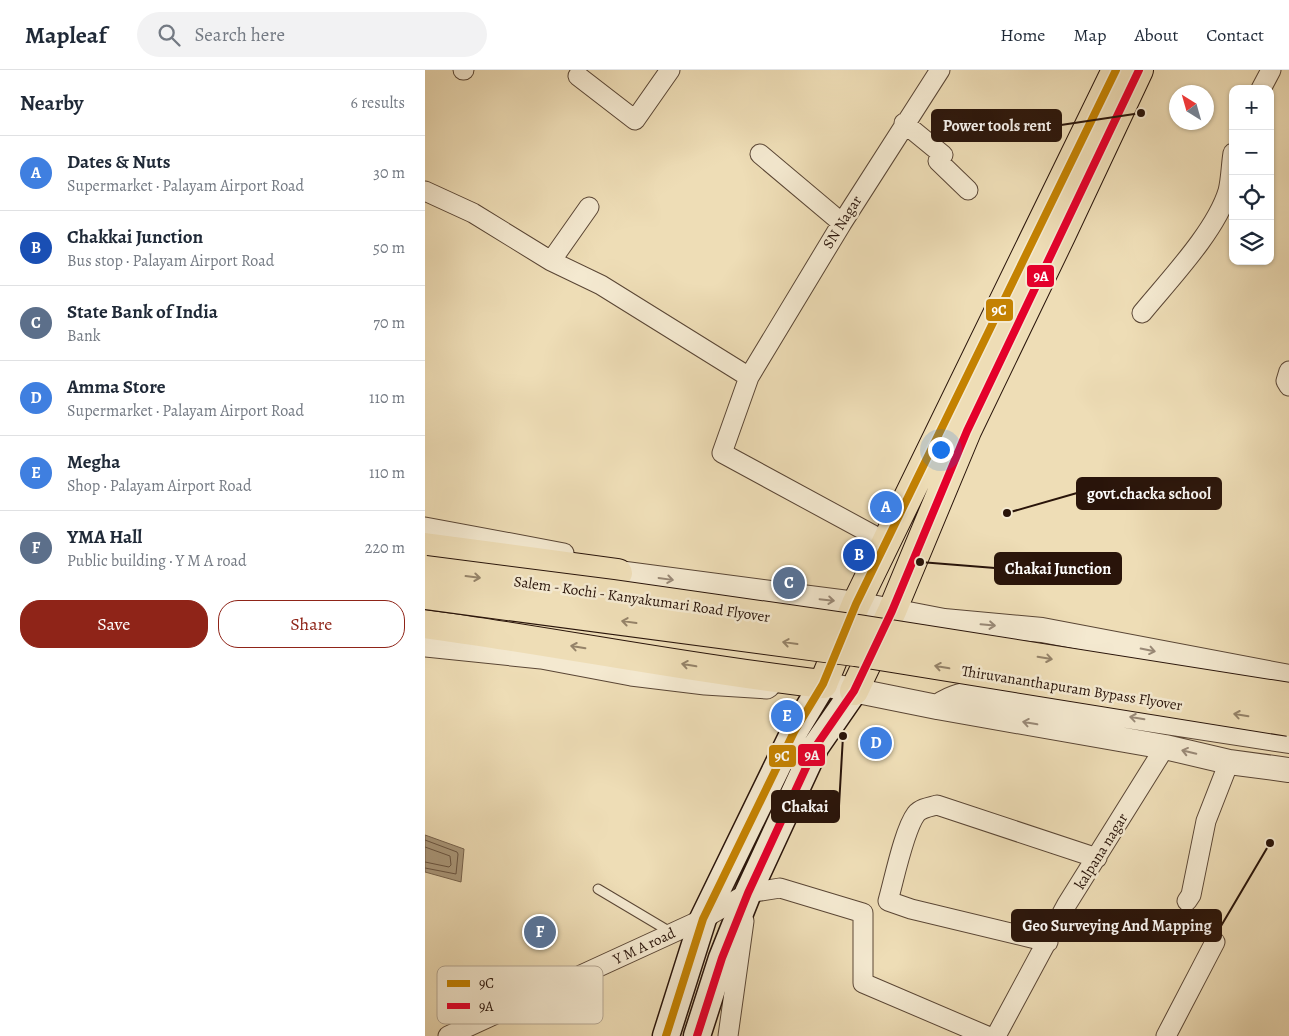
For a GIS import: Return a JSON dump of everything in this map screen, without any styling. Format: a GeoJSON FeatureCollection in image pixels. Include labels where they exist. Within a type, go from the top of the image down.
{"type":"FeatureCollection","features":[{"type":"Feature","properties":{"kind":"main road"},"geometry":{"type":"LineString","coordinates":[[666,1036],[703,919],[794,732],[857,628],[886,542],[1116,70]]}},
{"type":"Feature","properties":{"kind":"main road"},"geometry":{"type":"LineString","coordinates":[[697,1036],[722,958],[748,894],[816,746],[854,691],[892,611],[967,431],[1139,70]]}},
{"type":"Feature","properties":{"kind":"main road"},"geometry":{"type":"LineString","coordinates":[[425,547],[463,554],[618,573]]}},
{"type":"Feature","properties":{"kind":"main road","name":"Salem - Kochi - Kanyakumari Road Flyover"},"geometry":{"type":"LineString","coordinates":[[425,570],[857,628]]}},
{"type":"Feature","properties":{"kind":"main road","name":"Salem - Kochi - Kanyakumari Road Flyover"},"geometry":{"type":"LineString","coordinates":[[425,595],[857,628]]}},
{"type":"Feature","properties":{"kind":"main road"},"geometry":{"type":"LineString","coordinates":[[425,624],[823,684]]}},
{"type":"Feature","properties":{"kind":"main road","name":"Thiruvananthapuram Bypass Flyover"},"geometry":{"type":"LineString","coordinates":[[857,628],[1289,697]]}},
{"type":"Feature","properties":{"kind":"main road","name":"Thiruvananthapuram Bypass Flyover"},"geometry":{"type":"LineString","coordinates":[[857,628],[1289,722]]}},
{"type":"Feature","properties":{"kind":"street"},"geometry":{"type":"LineString","coordinates":[[578,76],[635,120],[670,70]]}},
{"type":"Feature","properties":{"kind":"street"},"geometry":{"type":"LineString","coordinates":[[1263,85],[1271,70]]}},
{"type":"Feature","properties":{"kind":"street","name":"SN Nagar"},"geometry":{"type":"LineString","coordinates":[[886,542],[722,453],[749,377],[935,72]]}},
{"type":"Feature","properties":{"kind":"street"},"geometry":{"type":"LineString","coordinates":[[904,123],[943,155],[938,161],[968,190]]}},
{"type":"Feature","properties":{"kind":"street"},"geometry":{"type":"LineString","coordinates":[[760,154],[842,223]]}},
{"type":"Feature","properties":{"kind":"street"},"geometry":{"type":"LineString","coordinates":[[1142,313],[1199,243],[1219,214],[1228,190],[1230,175]]}},
{"type":"Feature","properties":{"kind":"street"},"geometry":{"type":"LineString","coordinates":[[425,191],[473,213],[551,261],[601,285],[749,377]]}},
{"type":"Feature","properties":{"kind":"street"},"geometry":{"type":"LineString","coordinates":[[551,261],[589,207]]}},
{"type":"Feature","properties":{"kind":"street"},"geometry":{"type":"LineString","coordinates":[[1289,371],[1285,381],[1289,386]]}},
{"type":"Feature","properties":{"kind":"street"},"geometry":{"type":"LineString","coordinates":[[425,527],[581,556],[618,573],[857,628],[892,611],[943,621],[1042,630],[1289,677]]}},
{"type":"Feature","properties":{"kind":"street"},"geometry":{"type":"LineString","coordinates":[[425,647],[541,659],[631,676],[705,685],[767,689],[782,679]]}},
{"type":"Feature","properties":{"kind":"street"},"geometry":{"type":"LineString","coordinates":[[823,684],[937,707],[1165,747],[1229,762],[1289,770]]}},
{"type":"Feature","properties":{"kind":"street"},"geometry":{"type":"LineString","coordinates":[[937,707],[953,697],[984,694],[1289,741]]}},
{"type":"Feature","properties":{"kind":"street","name":"kalpana nagar"},"geometry":{"type":"LineString","coordinates":[[996,1036],[1067,904],[1165,747]]}},
{"type":"Feature","properties":{"kind":"street"},"geometry":{"type":"LineString","coordinates":[[1187,901],[1191,895],[1206,821],[1229,762]]}},
{"type":"Feature","properties":{"kind":"street"},"geometry":{"type":"LineString","coordinates":[[987,1036],[863,983],[863,913],[875,913],[884,909],[912,822],[917,813],[926,807],[937,805],[1097,858]]}},
{"type":"Feature","properties":{"kind":"street","name":"Y M A road"},"geometry":{"type":"LineString","coordinates":[[599,966],[703,919],[748,894],[780,888],[863,913]]}},
{"type":"Feature","properties":{"kind":"street"},"geometry":{"type":"LineString","coordinates":[[728,1036],[748,894]]}},
{"type":"Feature","properties":{"kind":"street"},"geometry":{"type":"LineString","coordinates":[[888,900],[911,909],[1048,942]]}},
{"type":"Feature","properties":{"kind":"street"},"geometry":{"type":"LineString","coordinates":[[1166,1036],[1215,942]]}},
{"type":"Feature","properties":{"kind":"street","name":"Y M A road"},"geometry":{"type":"LineString","coordinates":[[448,1036],[474,1024]]}},
{"type":"Feature","properties":{"kind":"lane"},"geometry":{"type":"LineString","coordinates":[[599,889],[672,932]]}},
{"type":"Feature","properties":{"kind":"water"},"geometry":{"type":"Polygon","coordinates":[[[425,835],[464,849],[461,882],[425,872],[425,835]]]}},
{"type":"Feature","properties":{"kind":"transit line","name":"9C"},"geometry":{"type":"LineString","coordinates":[[666,1036],[703,919],[794,732],[823,684],[856,604],[1116,70]]}},
{"type":"Feature","properties":{"kind":"transit line","name":"9A"},"geometry":{"type":"LineString","coordinates":[[697,1036],[722,958],[748,893],[816,746],[854,691],[892,611],[967,431],[1139,70]]}},
{"type":"Feature","properties":{"kind":"place","name":"Power tools rent"},"geometry":{"type":"Point","coordinates":[1141,113]}},
{"type":"Feature","properties":{"kind":"place","name":"Dates & Nuts"},"geometry":{"type":"Point","coordinates":[886,507]}},
{"type":"Feature","properties":{"kind":"place","name":"govt.chacka school"},"geometry":{"type":"Point","coordinates":[1007,513]}},
{"type":"Feature","properties":{"kind":"place","name":"Chakkai Junction"},"geometry":{"type":"Point","coordinates":[859,555]}},
{"type":"Feature","properties":{"kind":"place","name":"Chakai Junction"},"geometry":{"type":"Point","coordinates":[920,562]}},
{"type":"Feature","properties":{"kind":"place","name":"State Bank of India"},"geometry":{"type":"Point","coordinates":[789,583]}},
{"type":"Feature","properties":{"kind":"place","name":"Megha"},"geometry":{"type":"Point","coordinates":[787,716]}},
{"type":"Feature","properties":{"kind":"place","name":"Chakai"},"geometry":{"type":"Point","coordinates":[843,736]}},
{"type":"Feature","properties":{"kind":"place","name":"Amma Store"},"geometry":{"type":"Point","coordinates":[876,743]}},
{"type":"Feature","properties":{"kind":"place","name":"Geo Surveying And Mapping"},"geometry":{"type":"Point","coordinates":[1270,843]}},
{"type":"Feature","properties":{"kind":"place","name":"YMA Hall"},"geometry":{"type":"Point","coordinates":[540,932]}}]}
